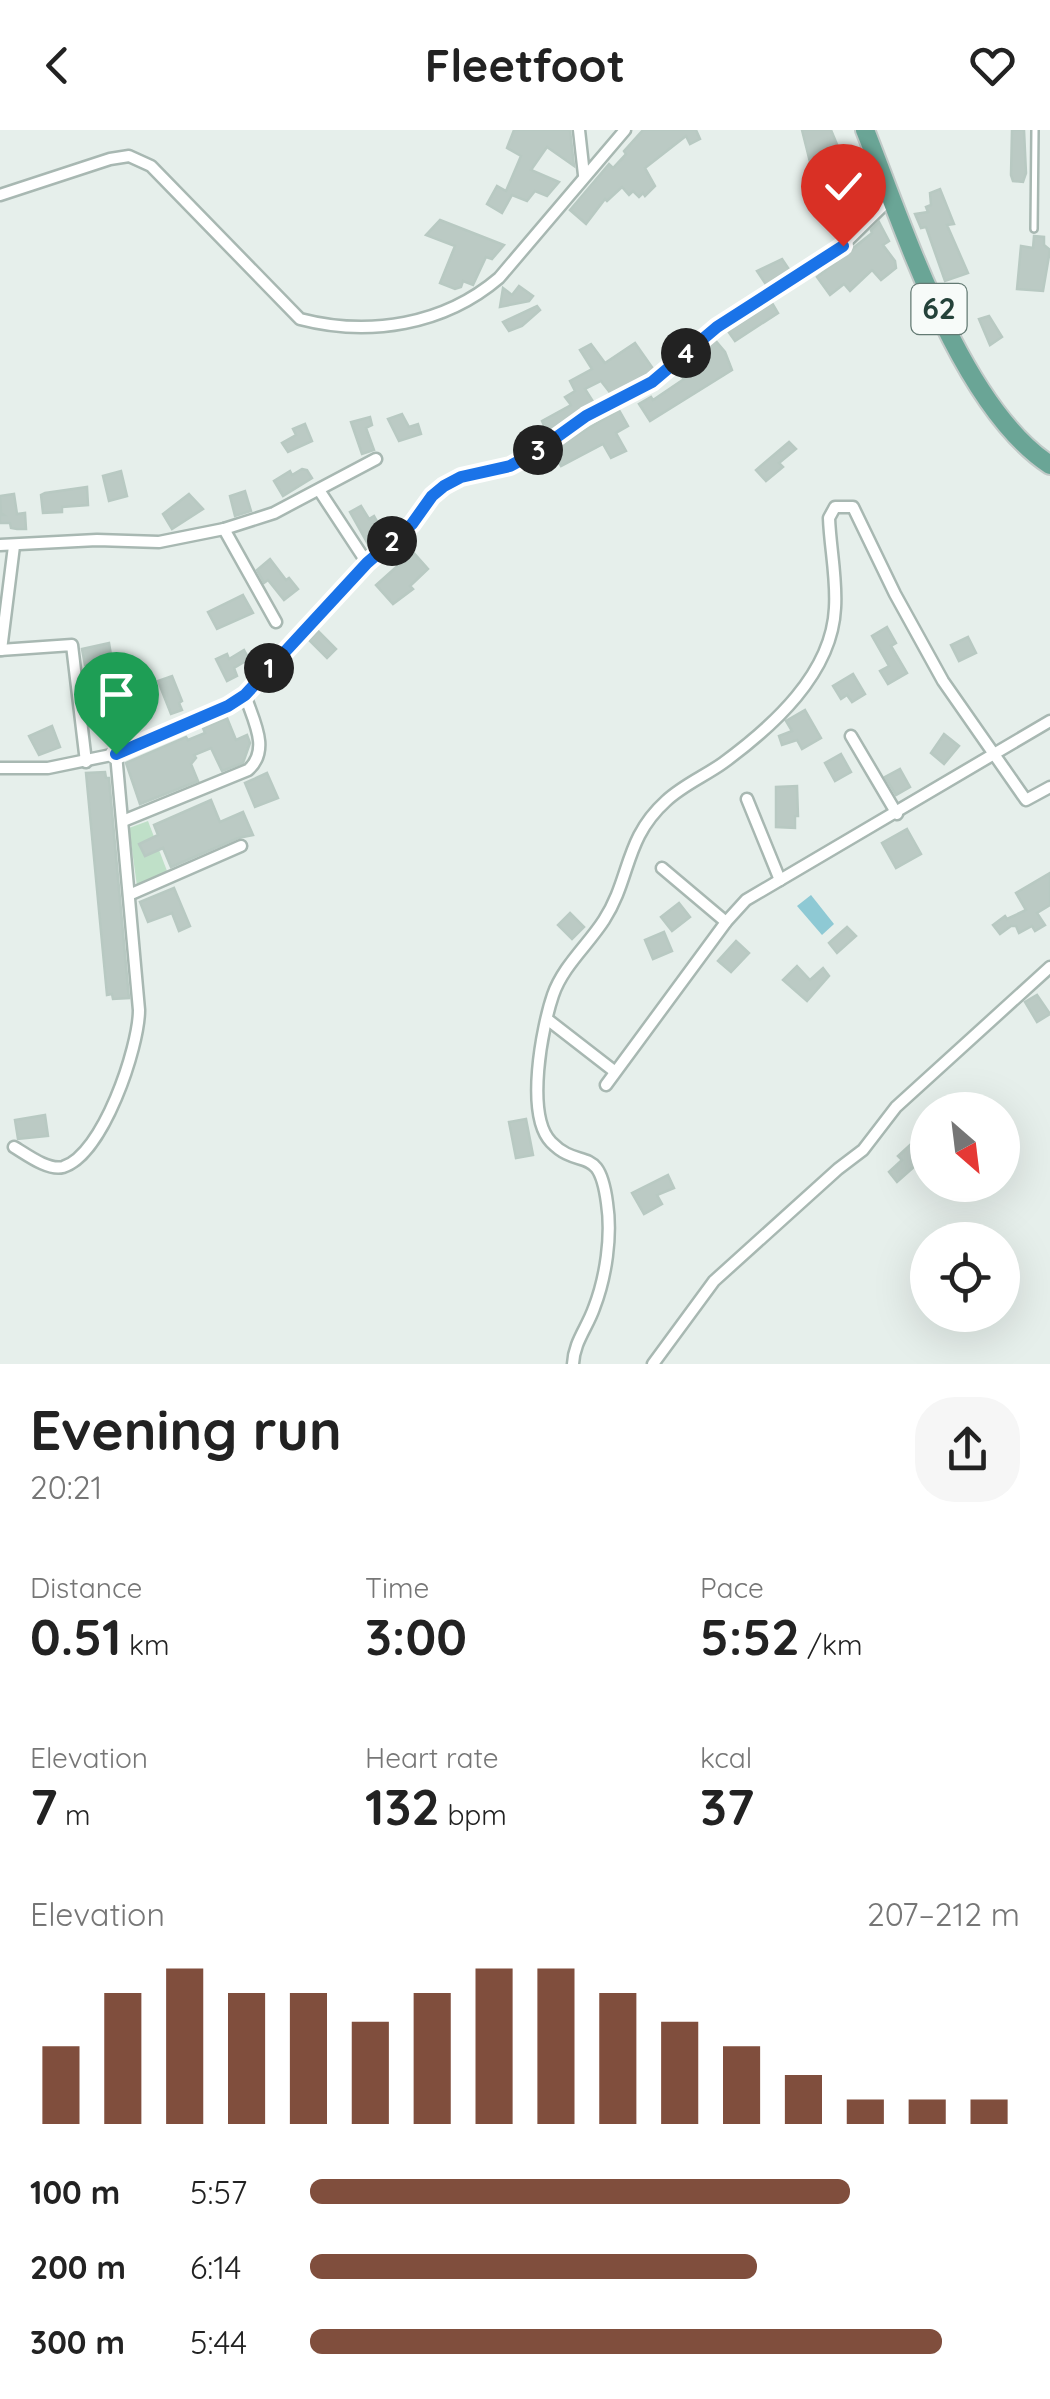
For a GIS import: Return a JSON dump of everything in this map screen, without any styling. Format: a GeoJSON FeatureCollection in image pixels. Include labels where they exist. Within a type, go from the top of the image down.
{"type":"FeatureCollection","features":[{"type":"Feature","properties":{"kind":"main road","name":"62"},"geometry":{"type":"LineString","coordinates":[[865,130],[966,368],[1014,434],[1050,464]]}},
{"type":"Feature","properties":{"kind":"street"},"geometry":{"type":"LineString","coordinates":[[580,130],[584,175]]}},
{"type":"Feature","properties":{"kind":"street"},"geometry":{"type":"LineString","coordinates":[[0,196],[128,156],[151,166],[300,319],[330,327],[362,328],[440,316],[475,299],[499,278],[625,130]]}},
{"type":"Feature","properties":{"kind":"street"},"geometry":{"type":"LineString","coordinates":[[0,768],[48,768],[116,754],[228,706],[245,695],[444,486],[461,477],[516,464],[586,416],[652,382],[717,327],[832,256],[892,197]]}},
{"type":"Feature","properties":{"kind":"street"},"geometry":{"type":"LineString","coordinates":[[0,546],[97,540],[159,542],[224,529],[274,513],[376,459]]}},
{"type":"Feature","properties":{"kind":"street"},"geometry":{"type":"LineString","coordinates":[[319,490],[367,563]]}},
{"type":"Feature","properties":{"kind":"street"},"geometry":{"type":"LineString","coordinates":[[573,1364],[574,1351],[595,1305],[604,1270],[608,1208],[602,1176],[595,1164],[556,1146],[544,1130],[536,1085],[546,1019],[563,973],[604,920],[635,839],[652,815],[676,793],[751,741],[805,688],[813,675],[835,616],[828,518],[835,507],[853,507],[894,594],[944,681],[1026,800],[1050,787]]}},
{"type":"Feature","properties":{"kind":"street"},"geometry":{"type":"LineString","coordinates":[[224,529],[276,622]]}},
{"type":"Feature","properties":{"kind":"street"},"geometry":{"type":"LineString","coordinates":[[14,546],[1,650],[72,644],[86,762]]}},
{"type":"Feature","properties":{"kind":"street"},"geometry":{"type":"LineString","coordinates":[[124,822],[248,770],[254,764],[260,748],[245,695]]}},
{"type":"Feature","properties":{"kind":"street"},"geometry":{"type":"LineString","coordinates":[[606,1084],[746,900],[1050,721]]}},
{"type":"Feature","properties":{"kind":"street"},"geometry":{"type":"LineString","coordinates":[[851,736],[897,814]]}},
{"type":"Feature","properties":{"kind":"street"},"geometry":{"type":"LineString","coordinates":[[14,1146],[57,1168],[68,1165],[93,1137],[124,1083],[139,1019],[116,754]]}},
{"type":"Feature","properties":{"kind":"street"},"geometry":{"type":"LineString","coordinates":[[747,799],[780,880]]}},
{"type":"Feature","properties":{"kind":"street"},"geometry":{"type":"LineString","coordinates":[[129,895],[241,846]]}},
{"type":"Feature","properties":{"kind":"street"},"geometry":{"type":"LineString","coordinates":[[662,868],[726,922]]}},
{"type":"Feature","properties":{"kind":"street"},"geometry":{"type":"LineString","coordinates":[[653,1364],[714,1281],[863,1150],[896,1107],[1050,968]]}},
{"type":"Feature","properties":{"kind":"street"},"geometry":{"type":"LineString","coordinates":[[546,1019],[614,1070]]}},
{"type":"Feature","properties":{"kind":"lane"},"geometry":{"type":"LineString","coordinates":[[1034,229],[1035,130]]}},
{"type":"Feature","properties":{"kind":"green space"},"geometry":{"type":"Polygon","coordinates":[[[148,821],[167,871],[137,886],[129,828],[148,821]]]}},
{"type":"Feature","properties":{"kind":"water"},"geometry":{"type":"Polygon","coordinates":[[[811,895],[834,924],[822,935],[797,906],[811,895]]]}},
{"type":"Feature","properties":{"kind":"building"},"geometry":{"type":"Polygon","coordinates":[[[514,130],[570,130],[574,166],[547,147],[531,170],[559,182],[547,196],[535,191],[527,201],[512,195],[502,213],[487,204],[497,186],[506,191],[521,156],[507,148],[514,130]]]}},
{"type":"Feature","properties":{"kind":"building"},"geometry":{"type":"Polygon","coordinates":[[[643,130],[696,130],[700,139],[690,144],[686,136],[645,168],[655,186],[645,196],[643,193],[639,197],[633,191],[629,195],[622,187],[605,199],[586,224],[570,210],[609,164],[613,168],[626,154],[624,151],[643,130]]]}},
{"type":"Feature","properties":{"kind":"building"},"geometry":{"type":"Polygon","coordinates":[[[802,130],[831,130],[846,166],[834,171],[834,188],[817,190],[802,130]]]}},
{"type":"Feature","properties":{"kind":"building"},"geometry":{"type":"Polygon","coordinates":[[[1012,130],[1024,130],[1023,182],[1013,181],[1011,175],[1012,130]]]}},
{"type":"Feature","properties":{"kind":"building"},"geometry":{"type":"Polygon","coordinates":[[[940,189],[954,224],[947,225],[968,273],[945,281],[926,227],[921,228],[915,214],[928,212],[930,193],[940,189]]]}},
{"type":"Feature","properties":{"kind":"building"},"geometry":{"type":"Polygon","coordinates":[[[440,220],[504,245],[492,259],[486,257],[473,285],[463,281],[455,289],[440,283],[455,246],[426,235],[440,220]]]}},
{"type":"Feature","properties":{"kind":"building"},"geometry":{"type":"Polygon","coordinates":[[[879,222],[889,241],[883,245],[896,268],[881,280],[872,270],[850,291],[844,284],[830,295],[817,277],[872,233],[879,222]]]}},
{"type":"Feature","properties":{"kind":"building"},"geometry":{"type":"Polygon","coordinates":[[[1034,236],[1044,237],[1044,245],[1050,250],[1043,291],[1017,289],[1021,246],[1033,248],[1034,236]]]}},
{"type":"Feature","properties":{"kind":"building"},"geometry":{"type":"Polygon","coordinates":[[[782,259],[790,271],[767,286],[757,271],[782,259]]]}},
{"type":"Feature","properties":{"kind":"building"},"geometry":{"type":"Polygon","coordinates":[[[519,286],[533,296],[529,301],[500,307],[503,288],[512,295],[519,286]]]}},
{"type":"Feature","properties":{"kind":"building"},"geometry":{"type":"Polygon","coordinates":[[[772,303],[778,313],[735,341],[728,331],[772,303]]]}},
{"type":"Feature","properties":{"kind":"building"},"geometry":{"type":"Polygon","coordinates":[[[537,306],[540,310],[522,326],[509,331],[503,322],[537,306]]]}},
{"type":"Feature","properties":{"kind":"building"},"geometry":{"type":"Polygon","coordinates":[[[989,316],[1002,337],[990,345],[979,319],[989,316]]]}},
{"type":"Feature","properties":{"kind":"building"},"geometry":{"type":"Polygon","coordinates":[[[715,340],[732,370],[650,421],[639,404],[651,397],[653,400],[684,379],[681,375],[703,359],[700,353],[715,340]]]}},
{"type":"Feature","properties":{"kind":"building"},"geometry":{"type":"Polygon","coordinates":[[[635,343],[654,370],[611,394],[601,381],[585,389],[594,403],[547,432],[542,421],[571,405],[565,397],[575,391],[570,381],[592,369],[580,350],[591,344],[605,363],[635,343]]]}},
{"type":"Feature","properties":{"kind":"building"},"geometry":{"type":"Polygon","coordinates":[[[619,410],[628,426],[616,433],[626,451],[611,458],[603,444],[561,466],[552,450],[619,410]]]}},
{"type":"Feature","properties":{"kind":"building"},"geometry":{"type":"Polygon","coordinates":[[[402,414],[409,427],[418,424],[421,434],[399,441],[388,419],[402,414]]]}},
{"type":"Feature","properties":{"kind":"building"},"geometry":{"type":"Polygon","coordinates":[[[370,417],[372,425],[366,428],[374,450],[362,454],[351,422],[370,417]]]}},
{"type":"Feature","properties":{"kind":"building"},"geometry":{"type":"Polygon","coordinates":[[[305,424],[312,441],[288,452],[282,443],[296,435],[293,429],[305,424]]]}},
{"type":"Feature","properties":{"kind":"building"},"geometry":{"type":"Polygon","coordinates":[[[789,442],[796,449],[766,481],[756,470],[789,442]]]}},
{"type":"Feature","properties":{"kind":"building"},"geometry":{"type":"Polygon","coordinates":[[[302,469],[312,478],[283,496],[274,481],[302,469]]]}},
{"type":"Feature","properties":{"kind":"building"},"geometry":{"type":"Polygon","coordinates":[[[121,471],[127,496],[109,501],[103,476],[121,471]]]}},
{"type":"Feature","properties":{"kind":"building"},"geometry":{"type":"Polygon","coordinates":[[[87,487],[88,505],[43,513],[41,495],[87,487]]]}},
{"type":"Feature","properties":{"kind":"building"},"geometry":{"type":"Polygon","coordinates":[[[245,491],[251,511],[235,516],[230,496],[245,491]]]}},
{"type":"Feature","properties":{"kind":"building"},"geometry":{"type":"Polygon","coordinates":[[[14,494],[17,514],[25,513],[26,529],[0,523],[0,515],[4,515],[0,496],[14,494]]]}},
{"type":"Feature","properties":{"kind":"building"},"geometry":{"type":"Polygon","coordinates":[[[189,494],[203,509],[172,529],[163,514],[189,494]]]}},
{"type":"Feature","properties":{"kind":"building"},"geometry":{"type":"Polygon","coordinates":[[[361,506],[369,519],[374,516],[379,525],[391,521],[396,527],[369,546],[350,512],[361,506]]]}},
{"type":"Feature","properties":{"kind":"building"},"geometry":{"type":"Polygon","coordinates":[[[413,552],[428,569],[410,586],[413,589],[393,604],[376,585],[413,552]]]}},
{"type":"Feature","properties":{"kind":"building"},"geometry":{"type":"Polygon","coordinates":[[[270,559],[298,589],[284,600],[268,580],[264,583],[257,570],[270,559]]]}},
{"type":"Feature","properties":{"kind":"building"},"geometry":{"type":"Polygon","coordinates":[[[243,595],[253,613],[217,629],[208,612],[243,595]]]}},
{"type":"Feature","properties":{"kind":"building"},"geometry":{"type":"Polygon","coordinates":[[[887,627],[896,643],[891,646],[907,673],[888,684],[880,671],[889,666],[872,636],[887,627]]]}},
{"type":"Feature","properties":{"kind":"building"},"geometry":{"type":"Polygon","coordinates":[[[318,631],[336,649],[327,658],[309,640],[318,631]]]}},
{"type":"Feature","properties":{"kind":"building"},"geometry":{"type":"Polygon","coordinates":[[[968,637],[976,653],[959,661],[951,645],[968,637]]]}},
{"type":"Feature","properties":{"kind":"building"},"geometry":{"type":"Polygon","coordinates":[[[109,643],[112,661],[85,665],[82,649],[109,643]]]}},
{"type":"Feature","properties":{"kind":"building"},"geometry":{"type":"Polygon","coordinates":[[[244,650],[249,659],[234,668],[237,676],[227,681],[216,659],[227,654],[229,659],[244,650]]]}},
{"type":"Feature","properties":{"kind":"building"},"geometry":{"type":"Polygon","coordinates":[[[853,674],[865,694],[852,702],[847,695],[841,699],[833,686],[853,674]]]}},
{"type":"Feature","properties":{"kind":"building"},"geometry":{"type":"Polygon","coordinates":[[[172,676],[182,710],[171,714],[158,681],[172,676]]]}},
{"type":"Feature","properties":{"kind":"building"},"geometry":{"type":"Polygon","coordinates":[[[121,703],[127,733],[111,736],[103,707],[121,703]]]}},
{"type":"Feature","properties":{"kind":"building"},"geometry":{"type":"Polygon","coordinates":[[[805,710],[821,738],[802,749],[797,740],[782,745],[779,736],[792,731],[786,721],[805,710]]]}},
{"type":"Feature","properties":{"kind":"building"},"geometry":{"type":"Polygon","coordinates":[[[227,718],[236,740],[247,735],[250,743],[243,763],[222,771],[211,748],[194,755],[191,764],[198,781],[140,804],[126,763],[186,737],[188,740],[205,733],[203,728],[227,718]]]}},
{"type":"Feature","properties":{"kind":"building"},"geometry":{"type":"Polygon","coordinates":[[[52,726],[60,747],[39,755],[29,736],[52,726]]]}},
{"type":"Feature","properties":{"kind":"building"},"geometry":{"type":"Polygon","coordinates":[[[944,734],[959,746],[944,764],[931,753],[944,734]]]}},
{"type":"Feature","properties":{"kind":"building"},"geometry":{"type":"Polygon","coordinates":[[[841,754],[851,772],[835,781],[825,763],[841,754]]]}},
{"type":"Feature","properties":{"kind":"building"},"geometry":{"type":"Polygon","coordinates":[[[900,769],[910,787],[896,795],[885,777],[900,769]]]}},
{"type":"Feature","properties":{"kind":"building"},"geometry":{"type":"Polygon","coordinates":[[[105,772],[109,778],[129,998],[113,999],[112,994],[107,995],[86,773],[105,772]]]}},
{"type":"Feature","properties":{"kind":"building"},"geometry":{"type":"Polygon","coordinates":[[[267,773],[278,798],[255,807],[245,783],[267,773]]]}},
{"type":"Feature","properties":{"kind":"building"},"geometry":{"type":"Polygon","coordinates":[[[797,786],[795,828],[776,827],[776,787],[797,786]]]}},
{"type":"Feature","properties":{"kind":"building"},"geometry":{"type":"Polygon","coordinates":[[[211,800],[220,822],[243,812],[253,835],[171,867],[163,848],[145,856],[139,844],[158,835],[154,825],[211,800]]]}},
{"type":"Feature","properties":{"kind":"building"},"geometry":{"type":"Polygon","coordinates":[[[907,829],[921,854],[896,868],[882,843],[907,829]]]}},
{"type":"Feature","properties":{"kind":"building"},"geometry":{"type":"Polygon","coordinates":[[[1050,873],[1050,905],[1037,913],[1045,925],[1019,933],[1016,926],[1011,926],[1000,934],[993,925],[1005,916],[1007,919],[1026,910],[1016,893],[1050,873]]]}},
{"type":"Feature","properties":{"kind":"building"},"geometry":{"type":"Polygon","coordinates":[[[174,888],[190,926],[179,931],[172,913],[148,922],[140,902],[174,888]]]}},
{"type":"Feature","properties":{"kind":"building"},"geometry":{"type":"Polygon","coordinates":[[[679,903],[690,917],[672,931],[661,917],[679,903]]]}},
{"type":"Feature","properties":{"kind":"building"},"geometry":{"type":"Polygon","coordinates":[[[570,913],[584,927],[572,939],[558,925],[570,913]]]}},
{"type":"Feature","properties":{"kind":"building"},"geometry":{"type":"Polygon","coordinates":[[[847,927],[856,936],[837,953],[829,943],[847,927]]]}},
{"type":"Feature","properties":{"kind":"building"},"geometry":{"type":"Polygon","coordinates":[[[664,932],[672,951],[653,959],[645,940],[664,932]]]}},
{"type":"Feature","properties":{"kind":"building"},"geometry":{"type":"Polygon","coordinates":[[[736,941],[749,953],[731,972],[718,961],[736,941]]]}},
{"type":"Feature","properties":{"kind":"building"},"geometry":{"type":"Polygon","coordinates":[[[797,966],[810,980],[823,968],[829,976],[807,1001],[783,980],[797,966]]]}},
{"type":"Feature","properties":{"kind":"building"},"geometry":{"type":"Polygon","coordinates":[[[1037,995],[1050,1014],[1037,1022],[1025,1002],[1037,995]]]}},
{"type":"Feature","properties":{"kind":"building"},"geometry":{"type":"Polygon","coordinates":[[[45,1115],[48,1136],[18,1139],[15,1120],[45,1115]]]}},
{"type":"Feature","properties":{"kind":"building"},"geometry":{"type":"Polygon","coordinates":[[[526,1119],[533,1155],[516,1158],[509,1122],[526,1119]]]}},
{"type":"Feature","properties":{"kind":"building"},"geometry":{"type":"Polygon","coordinates":[[[910,1145],[910,1170],[897,1182],[889,1172],[902,1160],[898,1156],[910,1145]]]}},
{"type":"Feature","properties":{"kind":"building"},"geometry":{"type":"Polygon","coordinates":[[[668,1175],[674,1188],[657,1195],[662,1204],[644,1214],[632,1193],[668,1175]]]}},
{"type":"Feature","properties":{"kind":"route"},"geometry":{"type":"LineString","coordinates":[[116,754],[245,695],[367,563],[412,524],[444,486],[461,477],[510,466],[536,452],[586,416],[652,382],[717,327],[843,246]]}}]}
